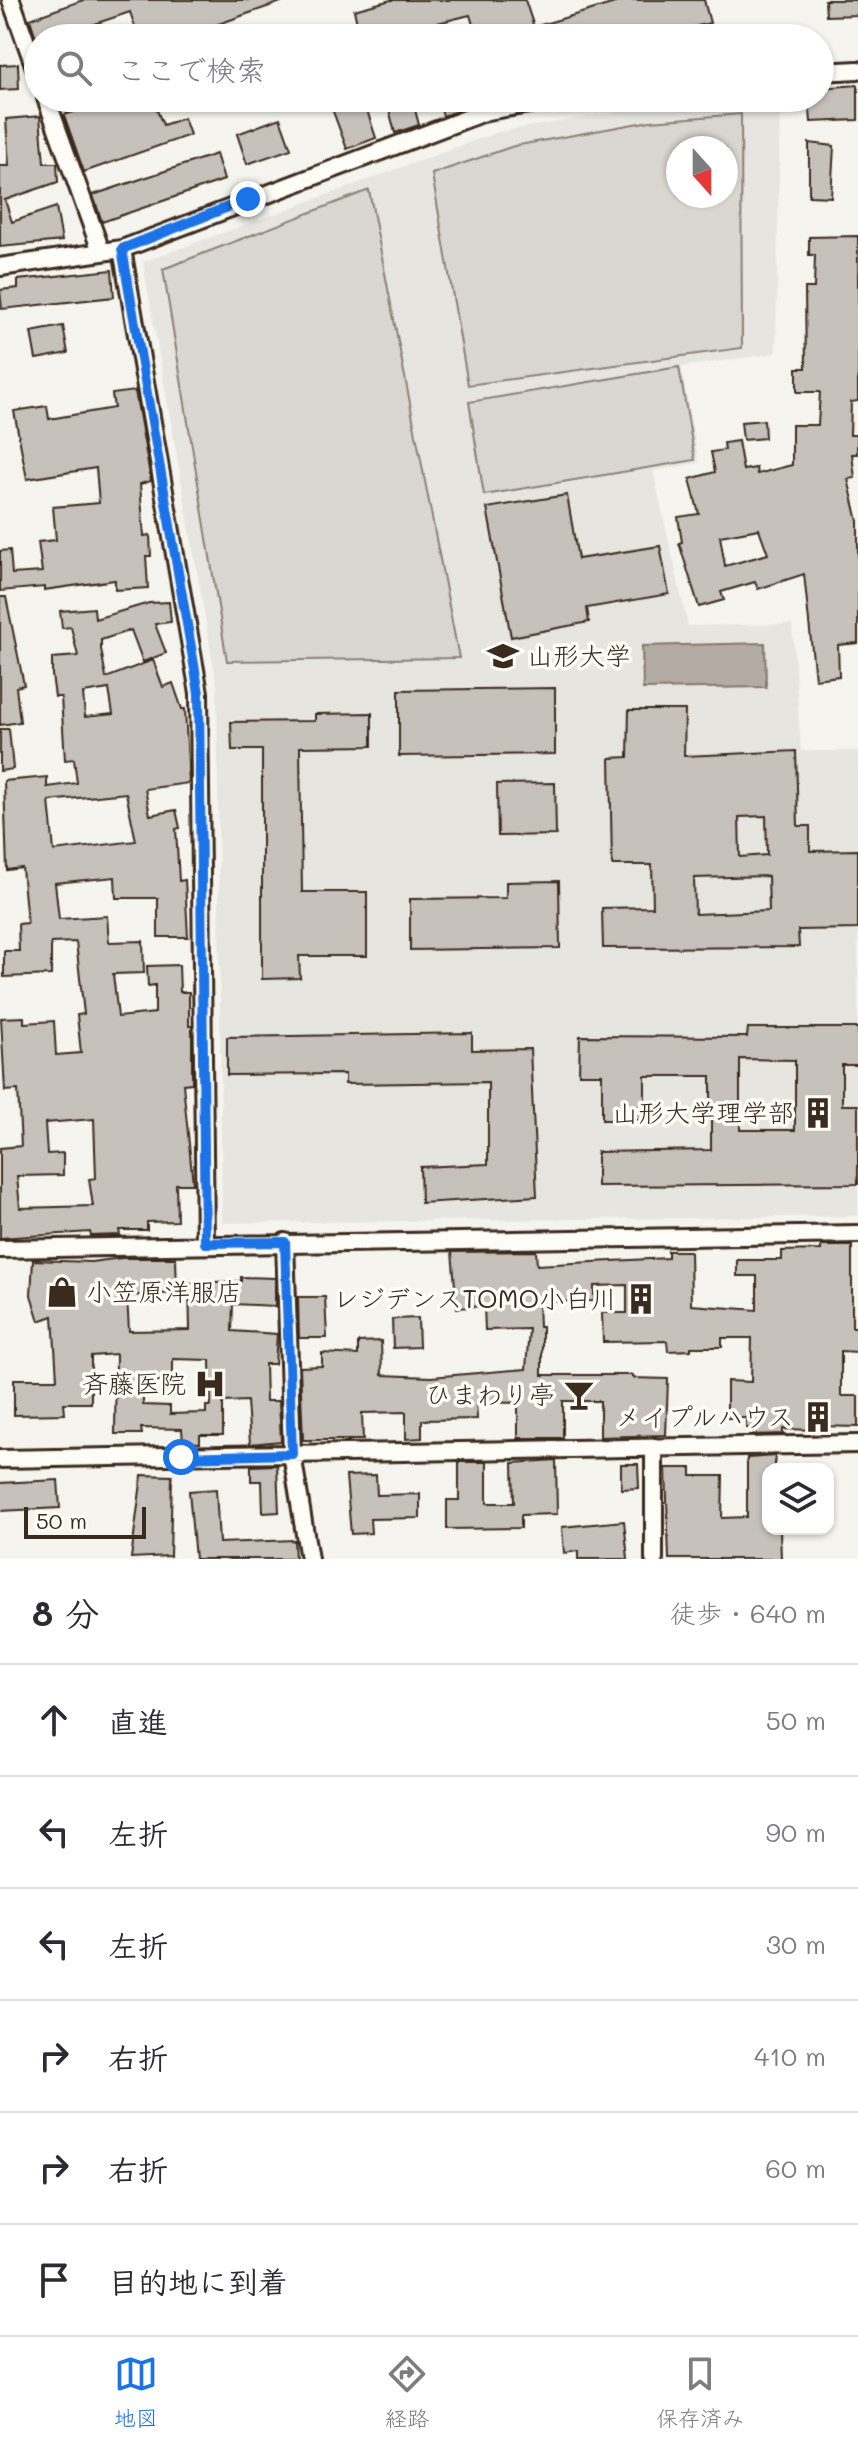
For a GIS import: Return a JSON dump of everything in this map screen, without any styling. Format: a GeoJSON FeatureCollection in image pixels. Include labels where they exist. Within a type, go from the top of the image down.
{"type":"FeatureCollection","features":[{"type":"Feature","properties":{"kind":"street"},"geometry":{"type":"LineString","coordinates":[[11,0],[24,37]]}},
{"type":"Feature","properties":{"kind":"street"},"geometry":{"type":"LineString","coordinates":[[834,71],[858,70]]}},
{"type":"Feature","properties":{"kind":"street"},"geometry":{"type":"LineString","coordinates":[[51,112],[101,251]]}},
{"type":"Feature","properties":{"kind":"street"},"geometry":{"type":"LineString","coordinates":[[0,267],[122,249],[484,112]]}},
{"type":"Feature","properties":{"kind":"street"},"geometry":{"type":"LineString","coordinates":[[122,249],[199,693],[205,1243]]}},
{"type":"Feature","properties":{"kind":"street"},"geometry":{"type":"LineString","coordinates":[[0,1249],[205,1243],[858,1234]]}},
{"type":"Feature","properties":{"kind":"street"},"geometry":{"type":"LineString","coordinates":[[285,1242],[292,1454],[309,1559]]}},
{"type":"Feature","properties":{"kind":"street"},"geometry":{"type":"LineString","coordinates":[[0,1459],[858,1444]]}},
{"type":"Feature","properties":{"kind":"street"},"geometry":{"type":"LineString","coordinates":[[654,1447],[654,1559]]}},
{"type":"Feature","properties":{"kind":"shaded area","name":"山形大学"},"geometry":{"type":"Polygon","coordinates":[[[618,112],[780,112],[776,353],[681,367],[699,463],[653,471],[688,626],[792,624],[801,751],[858,751],[858,1216],[222,1223],[217,686],[143,262],[498,132],[618,112]]]}},
{"type":"Feature","properties":{"kind":"shaded area"},"geometry":{"type":"Polygon","coordinates":[[[741,114],[742,348],[468,385],[432,174],[514,146],[650,121],[741,114]]]}},
{"type":"Feature","properties":{"kind":"shaded area"},"geometry":{"type":"Polygon","coordinates":[[[369,190],[459,658],[227,661],[163,269],[369,190]]]}},
{"type":"Feature","properties":{"kind":"shaded area"},"geometry":{"type":"Polygon","coordinates":[[[679,367],[695,460],[484,495],[469,402],[679,367]]]}},
{"type":"Feature","properties":{"kind":"shaded area"},"geometry":{"type":"Polygon","coordinates":[[[765,643],[766,687],[643,689],[642,646],[765,643]]]}},
{"type":"Feature","properties":{"kind":"building"},"geometry":{"type":"Polygon","coordinates":[[[83,0],[281,0],[219,24],[134,24],[130,12],[94,24],[32,24],[30,19],[83,0]]]}},
{"type":"Feature","properties":{"kind":"building"},"geometry":{"type":"Polygon","coordinates":[[[391,0],[525,0],[533,24],[473,24],[470,15],[433,24],[357,24],[354,10],[391,0]]]}},
{"type":"Feature","properties":{"kind":"building"},"geometry":{"type":"Polygon","coordinates":[[[625,0],[704,0],[710,23],[544,24],[625,0]]]}},
{"type":"Feature","properties":{"kind":"building"},"geometry":{"type":"Polygon","coordinates":[[[825,0],[858,0],[858,15],[826,16],[825,0]]]}},
{"type":"Feature","properties":{"kind":"building"},"geometry":{"type":"Polygon","coordinates":[[[18,64],[19,89],[0,90],[0,65],[18,64]]]}},
{"type":"Feature","properties":{"kind":"building"},"geometry":{"type":"Polygon","coordinates":[[[858,85],[858,120],[811,122],[810,112],[834,112],[834,87],[858,85]]]}},
{"type":"Feature","properties":{"kind":"building"},"geometry":{"type":"Polygon","coordinates":[[[73,112],[158,112],[163,125],[184,118],[190,135],[84,172],[64,115],[73,112]]]}},
{"type":"Feature","properties":{"kind":"building"},"geometry":{"type":"Polygon","coordinates":[[[333,112],[368,112],[376,138],[347,149],[333,112]]]}},
{"type":"Feature","properties":{"kind":"building"},"geometry":{"type":"Polygon","coordinates":[[[390,112],[416,112],[419,125],[395,133],[390,112]]]}},
{"type":"Feature","properties":{"kind":"building"},"geometry":{"type":"Polygon","coordinates":[[[40,116],[44,163],[57,163],[58,182],[5,200],[12,222],[56,207],[62,241],[0,247],[0,166],[9,166],[6,119],[40,116]]]}},
{"type":"Feature","properties":{"kind":"building"},"geometry":{"type":"Polygon","coordinates":[[[280,118],[291,149],[247,164],[237,134],[280,118]]]}},
{"type":"Feature","properties":{"kind":"building"},"geometry":{"type":"Polygon","coordinates":[[[809,143],[834,146],[831,197],[809,196],[809,143]]]}},
{"type":"Feature","properties":{"kind":"building"},"geometry":{"type":"Polygon","coordinates":[[[216,154],[224,180],[102,222],[93,195],[216,154]]]}},
{"type":"Feature","properties":{"kind":"building"},"geometry":{"type":"Polygon","coordinates":[[[858,236],[858,401],[851,402],[850,435],[857,435],[857,454],[852,454],[855,478],[848,479],[858,521],[858,643],[838,645],[839,676],[815,679],[804,574],[758,589],[755,582],[721,592],[724,600],[699,607],[679,543],[682,542],[678,517],[699,514],[690,479],[715,472],[711,452],[725,450],[724,443],[738,441],[743,470],[756,468],[757,474],[792,465],[792,425],[818,425],[820,392],[797,392],[797,368],[806,368],[805,288],[814,288],[815,255],[809,255],[809,237],[858,236]],[[759,529],[720,536],[725,566],[768,554],[759,529]]]}},
{"type":"Feature","properties":{"kind":"building"},"geometry":{"type":"Polygon","coordinates":[[[112,270],[114,297],[2,309],[0,290],[18,288],[18,280],[112,270]]]}},
{"type":"Feature","properties":{"kind":"building"},"geometry":{"type":"Polygon","coordinates":[[[63,326],[68,353],[36,359],[31,332],[63,326]]]}},
{"type":"Feature","properties":{"kind":"building"},"geometry":{"type":"Polygon","coordinates":[[[135,391],[151,481],[140,484],[144,536],[150,535],[151,556],[146,556],[148,588],[115,590],[115,580],[44,590],[44,587],[0,591],[0,551],[10,550],[12,574],[42,572],[38,542],[56,540],[53,507],[99,503],[96,468],[27,479],[14,411],[47,406],[49,419],[114,408],[112,394],[135,391]]]}},
{"type":"Feature","properties":{"kind":"building"},"geometry":{"type":"Polygon","coordinates":[[[764,420],[765,438],[743,440],[741,422],[764,420]]]}},
{"type":"Feature","properties":{"kind":"building"},"geometry":{"type":"Polygon","coordinates":[[[567,495],[578,559],[660,546],[669,594],[587,608],[589,622],[511,637],[487,508],[567,495]]]}},
{"type":"Feature","properties":{"kind":"building"},"geometry":{"type":"Polygon","coordinates":[[[0,597],[6,597],[24,685],[16,687],[20,722],[0,725],[0,597]]]}},
{"type":"Feature","properties":{"kind":"building"},"geometry":{"type":"Polygon","coordinates":[[[169,602],[171,622],[155,624],[166,653],[143,662],[131,630],[101,640],[101,649],[106,678],[153,660],[163,687],[173,683],[182,709],[185,709],[189,783],[145,789],[150,815],[176,810],[180,828],[176,829],[179,881],[185,880],[188,937],[158,937],[158,898],[116,898],[115,877],[55,883],[59,919],[107,916],[109,942],[143,941],[144,973],[113,974],[118,1017],[155,1013],[155,985],[148,986],[147,966],[179,965],[180,992],[189,992],[189,1026],[192,1026],[192,1083],[183,1084],[193,1184],[176,1184],[177,1221],[147,1222],[147,1230],[119,1230],[120,1235],[91,1236],[90,1232],[0,1238],[0,1148],[21,1146],[18,1090],[5,1091],[1,1018],[24,1017],[24,1023],[54,1021],[56,1055],[81,1053],[77,1015],[84,1014],[76,942],[51,943],[51,975],[4,977],[4,951],[19,951],[18,924],[27,923],[22,868],[7,870],[4,781],[47,777],[47,787],[77,783],[74,759],[65,760],[61,697],[55,697],[52,675],[52,658],[78,656],[71,627],[62,628],[60,611],[94,608],[95,619],[149,603],[169,602]],[[109,689],[83,693],[85,717],[113,714],[109,689]],[[126,793],[49,801],[54,851],[136,841],[126,793]],[[94,1119],[45,1123],[47,1154],[63,1153],[63,1175],[17,1176],[20,1208],[93,1206],[89,1179],[96,1178],[94,1119]]]}},
{"type":"Feature","properties":{"kind":"building"},"geometry":{"type":"Polygon","coordinates":[[[555,688],[555,754],[399,756],[399,690],[555,688]]]}},
{"type":"Feature","properties":{"kind":"building"},"geometry":{"type":"Polygon","coordinates":[[[629,710],[685,710],[684,756],[796,751],[798,826],[810,826],[810,851],[858,850],[858,929],[798,930],[799,947],[603,948],[602,908],[653,907],[652,865],[612,865],[610,758],[628,757],[629,710]],[[766,816],[739,817],[740,857],[767,855],[766,816]],[[768,876],[694,878],[695,914],[769,911],[768,876]]]}},
{"type":"Feature","properties":{"kind":"building"},"geometry":{"type":"Polygon","coordinates":[[[372,713],[372,746],[300,747],[302,892],[367,892],[367,956],[299,956],[300,978],[262,979],[262,750],[232,750],[231,722],[315,721],[315,714],[372,713]]]}},
{"type":"Feature","properties":{"kind":"building"},"geometry":{"type":"Polygon","coordinates":[[[0,729],[9,729],[13,769],[0,771],[0,729]]]}},
{"type":"Feature","properties":{"kind":"building"},"geometry":{"type":"Polygon","coordinates":[[[555,783],[556,835],[498,836],[497,784],[555,783]]]}},
{"type":"Feature","properties":{"kind":"building"},"geometry":{"type":"Polygon","coordinates":[[[559,881],[560,948],[410,950],[410,899],[506,898],[506,882],[559,881]]]}},
{"type":"Feature","properties":{"kind":"building","name":"山形大学理学部"},"geometry":{"type":"Polygon","coordinates":[[[748,1028],[858,1028],[858,1065],[842,1065],[842,1105],[858,1105],[858,1184],[597,1186],[597,1152],[711,1150],[711,1076],[645,1076],[645,1120],[602,1120],[602,1074],[579,1074],[580,1036],[747,1037],[748,1028]],[[740,1059],[740,1130],[795,1130],[795,1060],[740,1059]]]}},
{"type":"Feature","properties":{"kind":"building"},"geometry":{"type":"Polygon","coordinates":[[[472,1033],[472,1050],[530,1049],[537,1196],[421,1203],[420,1167],[488,1164],[488,1082],[345,1084],[345,1074],[227,1075],[227,1037],[472,1033]]]}},
{"type":"Feature","properties":{"kind":"building"},"geometry":{"type":"Polygon","coordinates":[[[821,1246],[852,1246],[852,1327],[858,1327],[858,1352],[841,1351],[841,1396],[858,1396],[858,1427],[818,1426],[819,1430],[783,1429],[783,1434],[752,1435],[752,1428],[746,1428],[746,1418],[727,1418],[727,1381],[751,1382],[752,1338],[722,1338],[722,1347],[668,1351],[667,1341],[603,1342],[602,1313],[627,1313],[627,1285],[594,1286],[594,1301],[538,1302],[539,1327],[542,1327],[542,1375],[633,1375],[633,1378],[668,1379],[666,1435],[600,1437],[600,1401],[563,1401],[563,1438],[518,1438],[518,1403],[476,1402],[477,1419],[422,1420],[422,1438],[406,1439],[406,1412],[362,1413],[363,1440],[303,1440],[300,1367],[322,1366],[322,1353],[358,1355],[358,1342],[381,1341],[382,1375],[431,1377],[526,1369],[529,1329],[485,1330],[484,1306],[457,1308],[452,1252],[536,1251],[537,1265],[668,1258],[668,1251],[690,1251],[691,1305],[757,1310],[757,1276],[737,1276],[737,1260],[782,1260],[782,1251],[821,1250],[821,1246]]]}},
{"type":"Feature","properties":{"kind":"building"},"geometry":{"type":"Polygon","coordinates":[[[122,1258],[176,1258],[177,1293],[127,1296],[129,1331],[190,1330],[189,1283],[241,1281],[241,1277],[275,1278],[275,1306],[233,1304],[232,1331],[277,1334],[275,1364],[265,1364],[266,1401],[279,1401],[281,1441],[250,1444],[247,1401],[223,1402],[223,1435],[200,1435],[200,1443],[183,1442],[182,1429],[141,1428],[142,1434],[115,1434],[116,1354],[91,1356],[91,1403],[64,1403],[65,1414],[14,1415],[14,1379],[57,1379],[53,1316],[39,1321],[31,1295],[33,1260],[91,1262],[122,1258]],[[173,1359],[173,1381],[143,1381],[143,1405],[170,1406],[170,1414],[206,1413],[206,1406],[211,1406],[210,1360],[173,1359]]]}},
{"type":"Feature","properties":{"kind":"building"},"geometry":{"type":"Polygon","coordinates":[[[298,1297],[325,1297],[327,1338],[299,1338],[298,1297]]]}},
{"type":"Feature","properties":{"kind":"building"},"geometry":{"type":"Polygon","coordinates":[[[418,1318],[419,1347],[393,1348],[392,1319],[418,1318]]]}},
{"type":"Feature","properties":{"kind":"building"},"geometry":{"type":"Polygon","coordinates":[[[775,1456],[775,1463],[762,1463],[762,1535],[780,1535],[781,1559],[669,1559],[666,1468],[691,1468],[691,1476],[723,1476],[722,1518],[747,1517],[747,1458],[775,1456]]]}},
{"type":"Feature","properties":{"kind":"building"},"geometry":{"type":"Polygon","coordinates":[[[556,1460],[557,1514],[521,1515],[521,1528],[447,1529],[447,1500],[459,1500],[459,1462],[487,1462],[487,1503],[514,1503],[513,1463],[556,1460]]]}},
{"type":"Feature","properties":{"kind":"building"},"geometry":{"type":"Polygon","coordinates":[[[621,1464],[638,1464],[639,1488],[621,1489],[621,1464]]]}},
{"type":"Feature","properties":{"kind":"building"},"geometry":{"type":"Polygon","coordinates":[[[277,1465],[279,1512],[263,1513],[262,1481],[251,1481],[251,1466],[277,1465]]]}},
{"type":"Feature","properties":{"kind":"building"},"geometry":{"type":"Polygon","coordinates":[[[142,1475],[172,1476],[170,1556],[131,1558],[142,1475]]]}},
{"type":"Feature","properties":{"kind":"building"},"geometry":{"type":"Polygon","coordinates":[[[376,1475],[377,1495],[420,1494],[420,1518],[370,1519],[371,1533],[351,1534],[346,1476],[376,1475]]]}},
{"type":"Feature","properties":{"kind":"building"},"geometry":{"type":"Polygon","coordinates":[[[58,1480],[60,1508],[0,1511],[0,1483],[58,1480]]]}},
{"type":"Feature","properties":{"kind":"building"},"geometry":{"type":"Polygon","coordinates":[[[216,1489],[219,1543],[294,1540],[295,1559],[195,1559],[189,1491],[216,1489]]]}},
{"type":"Feature","properties":{"kind":"building"},"geometry":{"type":"Polygon","coordinates":[[[624,1521],[628,1559],[578,1559],[578,1551],[564,1553],[562,1527],[624,1521]]]}},
{"type":"Feature","properties":{"kind":"place","name":"山形大学"},"geometry":{"type":"Point","coordinates":[503,656]}},
{"type":"Feature","properties":{"kind":"place","name":"山形大学理学部"},"geometry":{"type":"Point","coordinates":[818,1113]}},
{"type":"Feature","properties":{"kind":"place","name":"小笠原洋服店"},"geometry":{"type":"Point","coordinates":[62,1292]}},
{"type":"Feature","properties":{"kind":"place","name":"レジデンスTOMO小白川"},"geometry":{"type":"Point","coordinates":[641,1299]}},
{"type":"Feature","properties":{"kind":"place","name":"斉藤医院"},"geometry":{"type":"Point","coordinates":[210,1384]}},
{"type":"Feature","properties":{"kind":"place","name":"ひまわり亭"},"geometry":{"type":"Point","coordinates":[579,1395]}},
{"type":"Feature","properties":{"kind":"place","name":"メイプルハウス"},"geometry":{"type":"Point","coordinates":[818,1417]}},
{"type":"Feature","properties":{"kind":"route"},"geometry":{"type":"LineString","coordinates":[[181,1457],[292,1454],[285,1242],[205,1243],[199,693],[122,249],[248,199]]}}]}
